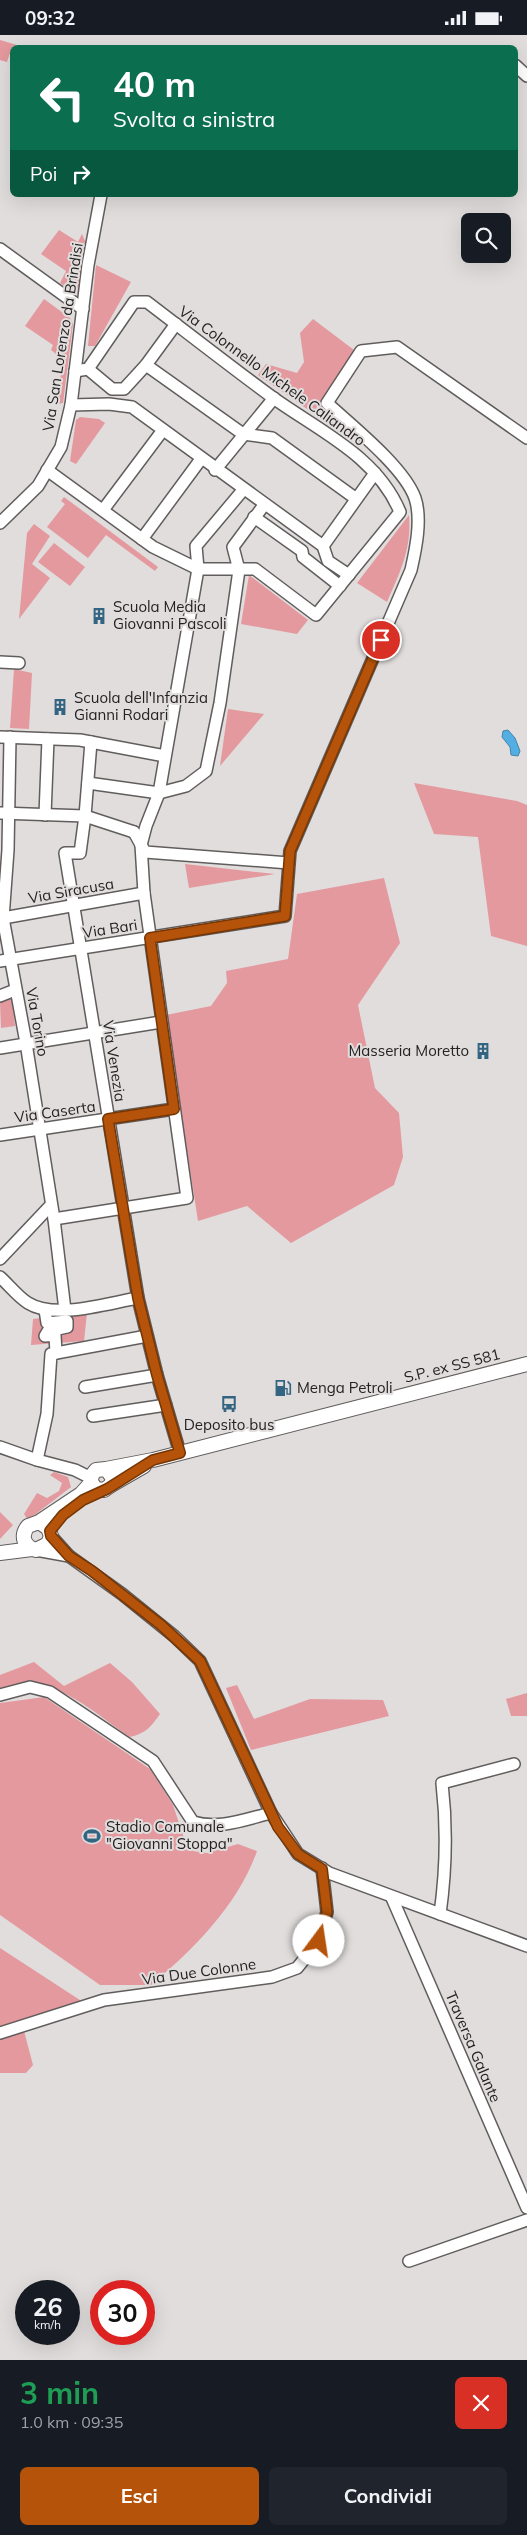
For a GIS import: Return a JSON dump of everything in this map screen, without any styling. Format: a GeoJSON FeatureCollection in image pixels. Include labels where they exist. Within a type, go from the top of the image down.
{"type":"FeatureCollection","features":[{"type":"Feature","properties":{"kind":"main road","name":"S.P. ex SS 581"},"geometry":{"type":"LineString","coordinates":[[99,1479],[153,1460],[527,1364]]}},
{"type":"Feature","properties":{"kind":"main road"},"geometry":{"type":"LineString","coordinates":[[0,1552],[34,1549],[48,1544],[47,1530],[81,1494],[99,1479]]}},
{"type":"Feature","properties":{"kind":"main road"},"geometry":{"type":"LineString","coordinates":[[0,1552],[24,1532],[28,1525],[47,1530]]}},
{"type":"Feature","properties":{"kind":"main road"},"geometry":{"type":"LineString","coordinates":[[24,1532],[24,1540],[34,1549]]}},
{"type":"Feature","properties":{"kind":"street","name":"Via San Lorenzo da Brindisi"},"geometry":{"type":"LineString","coordinates":[[0,523],[38,486],[61,447],[70,405],[101,197]]}},
{"type":"Feature","properties":{"kind":"street"},"geometry":{"type":"LineString","coordinates":[[0,249],[83,309]]}},
{"type":"Feature","properties":{"kind":"street","name":"Via Colonnello Michele Caliandro"},"geometry":{"type":"LineString","coordinates":[[88,369],[134,301],[147,302],[274,398],[350,448],[375,473],[395,499],[400,513],[349,575]]}},
{"type":"Feature","properties":{"kind":"street"},"geometry":{"type":"LineString","coordinates":[[75,371],[88,369],[112,389],[124,389],[146,365],[176,324]]}},
{"type":"Feature","properties":{"kind":"street"},"geometry":{"type":"LineString","coordinates":[[4,813],[85,816],[134,832],[145,852],[289,863],[290,851],[411,569],[417,544],[415,498],[402,474],[327,403],[361,351],[397,347],[527,438]]}},
{"type":"Feature","properties":{"kind":"street"},"geometry":{"type":"LineString","coordinates":[[146,365],[243,434],[272,438],[355,499]]}},
{"type":"Feature","properties":{"kind":"street"},"geometry":{"type":"LineString","coordinates":[[215,469],[274,398]]}},
{"type":"Feature","properties":{"kind":"street"},"geometry":{"type":"LineString","coordinates":[[47,470],[153,547],[198,569],[255,569],[316,615],[349,575],[328,561],[323,546],[243,490],[132,407],[70,405]]}},
{"type":"Feature","properties":{"kind":"street"},"geometry":{"type":"LineString","coordinates":[[103,510],[163,430]]}},
{"type":"Feature","properties":{"kind":"street"},"geometry":{"type":"LineString","coordinates":[[350,448],[360,434]]}},
{"type":"Feature","properties":{"kind":"street"},"geometry":{"type":"LineString","coordinates":[[142,539],[201,459]]}},
{"type":"Feature","properties":{"kind":"street"},"geometry":{"type":"LineString","coordinates":[[323,546],[375,473]]}},
{"type":"Feature","properties":{"kind":"street"},"geometry":{"type":"LineString","coordinates":[[54,1219],[187,1198],[144,893],[141,845],[159,793],[198,569],[196,546],[243,490]]}},
{"type":"Feature","properties":{"kind":"street"},"geometry":{"type":"LineString","coordinates":[[88,783],[159,793],[186,786],[206,771],[221,695],[239,570],[233,547],[264,505]]}},
{"type":"Feature","properties":{"kind":"street"},"geometry":{"type":"LineString","coordinates":[[254,517],[302,551],[303,557],[340,586]]}},
{"type":"Feature","properties":{"kind":"street"},"geometry":{"type":"LineString","coordinates":[[0,662],[19,663]]}},
{"type":"Feature","properties":{"kind":"street"},"geometry":{"type":"LineString","coordinates":[[5,737],[91,742],[165,756]]}},
{"type":"Feature","properties":{"kind":"street","name":"Via Torino"},"geometry":{"type":"LineString","coordinates":[[5,737],[3,918],[6,961],[15,990],[26,1043],[54,1219],[65,1310]]}},
{"type":"Feature","properties":{"kind":"street"},"geometry":{"type":"LineString","coordinates":[[45,815],[48,739]]}},
{"type":"Feature","properties":{"kind":"street","name":"Via Venezia"},"geometry":{"type":"LineString","coordinates":[[91,742],[80,853],[65,853],[72,907],[95,1032],[138,1298],[157,1375],[180,1453]]}},
{"type":"Feature","properties":{"kind":"street"},"geometry":{"type":"LineString","coordinates":[[134,832],[146,826]]}},
{"type":"Feature","properties":{"kind":"street","name":"Via Bari"},"geometry":{"type":"LineString","coordinates":[[6,961],[285,916],[289,863]]}},
{"type":"Feature","properties":{"kind":"street","name":"Via Siracusa"},"geometry":{"type":"LineString","coordinates":[[3,918],[144,893]]}},
{"type":"Feature","properties":{"kind":"street"},"geometry":{"type":"LineString","coordinates":[[0,996],[15,990]]}},
{"type":"Feature","properties":{"kind":"street"},"geometry":{"type":"LineString","coordinates":[[0,1048],[161,1022]]}},
{"type":"Feature","properties":{"kind":"street","name":"Via Caserta"},"geometry":{"type":"LineString","coordinates":[[0,1135],[174,1109]]}},
{"type":"Feature","properties":{"kind":"street"},"geometry":{"type":"LineString","coordinates":[[0,1259],[51,1205]]}},
{"type":"Feature","properties":{"kind":"street"},"geometry":{"type":"LineString","coordinates":[[0,1277],[28,1303],[45,1311],[65,1310],[138,1298]]}},
{"type":"Feature","properties":{"kind":"street"},"geometry":{"type":"LineString","coordinates":[[45,1311],[47,1323],[67,1321],[67,1327],[48,1331],[45,1336],[55,1335],[56,1353]]}},
{"type":"Feature","properties":{"kind":"street"},"geometry":{"type":"LineString","coordinates":[[38,1460],[46,1413],[51,1354],[147,1336]]}},
{"type":"Feature","properties":{"kind":"street"},"geometry":{"type":"LineString","coordinates":[[85,1387],[157,1375]]}},
{"type":"Feature","properties":{"kind":"street"},"geometry":{"type":"LineString","coordinates":[[93,1416],[166,1405]]}},
{"type":"Feature","properties":{"kind":"street"},"geometry":{"type":"LineString","coordinates":[[0,1447],[99,1479]]}},
{"type":"Feature","properties":{"kind":"street"},"geometry":{"type":"LineString","coordinates":[[47,1530],[69,1556],[92,1571],[167,1630],[200,1661],[271,1813],[298,1854],[322,1869],[392,1898],[527,1947]]}},
{"type":"Feature","properties":{"kind":"street"},"geometry":{"type":"LineString","coordinates":[[34,1549],[69,1556]]}},
{"type":"Feature","properties":{"kind":"street"},"geometry":{"type":"LineString","coordinates":[[0,1695],[30,1687],[50,1692],[153,1761],[193,1822],[204,1825],[219,1825],[271,1813]]}},
{"type":"Feature","properties":{"kind":"street"},"geometry":{"type":"LineString","coordinates":[[440,1914],[446,1814],[442,1783],[514,1764]]}},
{"type":"Feature","properties":{"kind":"street","name":"Via Due Colonne"},"geometry":{"type":"LineString","coordinates":[[0,2033],[104,2000],[272,1977],[297,1967],[319,1941],[327,1912],[322,1869]]}},
{"type":"Feature","properties":{"kind":"street","name":"Traversa Galante"},"geometry":{"type":"LineString","coordinates":[[392,1898],[527,2208]]}},
{"type":"Feature","properties":{"kind":"street"},"geometry":{"type":"LineString","coordinates":[[409,2261],[527,2220]]}},
{"type":"Feature","properties":{"kind":"shaded area"},"geometry":{"type":"Polygon","coordinates":[[[0,40],[17,45],[10,45],[7,62],[0,60],[0,40]]]}},
{"type":"Feature","properties":{"kind":"shaded area"},"geometry":{"type":"Polygon","coordinates":[[[59,230],[78,242],[82,234],[85,241],[79,293],[76,294],[60,283],[66,271],[41,254],[59,230]]]}},
{"type":"Feature","properties":{"kind":"shaded area"},"geometry":{"type":"Polygon","coordinates":[[[96,265],[131,282],[95,346],[88,346],[96,265]]]}},
{"type":"Feature","properties":{"kind":"shaded area"},"geometry":{"type":"Polygon","coordinates":[[[44,299],[70,318],[73,324],[63,403],[58,404],[57,399],[62,368],[56,364],[61,358],[51,350],[53,345],[25,326],[44,299]]]}},
{"type":"Feature","properties":{"kind":"shaded area"},"geometry":{"type":"Polygon","coordinates":[[[313,319],[354,350],[315,410],[343,428],[349,438],[258,375],[266,364],[297,373],[304,362],[300,333],[313,319]]]}},
{"type":"Feature","properties":{"kind":"shaded area"},"geometry":{"type":"Polygon","coordinates":[[[80,417],[99,419],[105,423],[76,464],[70,461],[76,420],[80,417]]]}},
{"type":"Feature","properties":{"kind":"shaded area"},"geometry":{"type":"Polygon","coordinates":[[[64,497],[158,567],[155,571],[106,535],[88,558],[47,527],[65,504],[61,501],[64,497]]]}},
{"type":"Feature","properties":{"kind":"shaded area"},"geometry":{"type":"Polygon","coordinates":[[[409,515],[407,550],[387,602],[357,583],[409,515]]]}},
{"type":"Feature","properties":{"kind":"shaded area"},"geometry":{"type":"Polygon","coordinates":[[[34,524],[50,536],[32,564],[50,578],[19,619],[27,533],[34,524]]]}},
{"type":"Feature","properties":{"kind":"shaded area"},"geometry":{"type":"Polygon","coordinates":[[[54,543],[85,567],[70,586],[38,562],[54,543]]]}},
{"type":"Feature","properties":{"kind":"shaded area"},"geometry":{"type":"Polygon","coordinates":[[[249,575],[308,620],[297,634],[241,624],[249,575]]]}},
{"type":"Feature","properties":{"kind":"shaded area"},"geometry":{"type":"Polygon","coordinates":[[[14,669],[32,673],[29,729],[10,728],[14,669]]]}},
{"type":"Feature","properties":{"kind":"shaded area"},"geometry":{"type":"Polygon","coordinates":[[[228,709],[264,714],[220,766],[228,709]]]}},
{"type":"Feature","properties":{"kind":"shaded area"},"geometry":{"type":"Polygon","coordinates":[[[414,783],[517,801],[527,805],[527,946],[491,936],[478,837],[434,834],[414,783]]]}},
{"type":"Feature","properties":{"kind":"shaded area"},"geometry":{"type":"Polygon","coordinates":[[[185,864],[275,874],[189,888],[185,864]]]}},
{"type":"Feature","properties":{"kind":"shaded area"},"geometry":{"type":"Polygon","coordinates":[[[384,878],[400,943],[358,1005],[375,1088],[399,1113],[403,1157],[394,1185],[291,1243],[247,1206],[198,1221],[166,1015],[211,1006],[227,983],[226,971],[288,959],[297,894],[384,878]]]}},
{"type":"Feature","properties":{"kind":"shaded area"},"geometry":{"type":"Polygon","coordinates":[[[12,997],[15,1026],[1,1028],[0,1002],[12,997]]]}},
{"type":"Feature","properties":{"kind":"shaded area"},"geometry":{"type":"Polygon","coordinates":[[[87,1313],[84,1341],[31,1345],[33,1319],[87,1313]]]}},
{"type":"Feature","properties":{"kind":"shaded area"},"geometry":{"type":"Polygon","coordinates":[[[54,1472],[68,1477],[71,1487],[28,1520],[24,1514],[37,1493],[47,1498],[59,1491],[62,1483],[50,1475],[54,1472]]]}},
{"type":"Feature","properties":{"kind":"shaded area"},"geometry":{"type":"Polygon","coordinates":[[[0,1512],[13,1525],[0,1539],[0,1512]]]}},
{"type":"Feature","properties":{"kind":"shaded area"},"geometry":{"type":"Polygon","coordinates":[[[34,1662],[64,1686],[110,1663],[132,1682],[160,1714],[148,1729],[130,1737],[85,1705],[69,1695],[52,1688],[35,1684],[18,1684],[0,1690],[0,1675],[34,1662]]]}},
{"type":"Feature","properties":{"kind":"shaded area"},"geometry":{"type":"Polygon","coordinates":[[[237,1685],[254,1719],[310,1699],[383,1700],[389,1716],[251,1750],[226,1688],[237,1685]]]}},
{"type":"Feature","properties":{"kind":"shaded area"},"geometry":{"type":"Polygon","coordinates":[[[527,1693],[527,1716],[511,1716],[506,1699],[527,1693]]]}},
{"type":"Feature","properties":{"kind":"shaded area","name":"Stadio Comunale \"Giovanni Stoppa\""},"geometry":{"type":"Polygon","coordinates":[[[44,1697],[150,1769],[173,1805],[185,1841],[193,1851],[207,1853],[238,1844],[257,1851],[249,1871],[238,1890],[213,1925],[151,1985],[100,1985],[0,1915],[0,1703],[44,1697]]]}},
{"type":"Feature","properties":{"kind":"shaded area"},"geometry":{"type":"Polygon","coordinates":[[[0,1948],[83,2002],[0,2028],[0,1948]]]}},
{"type":"Feature","properties":{"kind":"shaded area"},"geometry":{"type":"Polygon","coordinates":[[[24,2031],[33,2065],[26,2073],[0,2073],[0,2039],[24,2031]]]}},
{"type":"Feature","properties":{"kind":"water"},"geometry":{"type":"Polygon","coordinates":[[[508,730],[515,738],[520,751],[518,756],[511,755],[510,747],[502,737],[503,731],[508,730]]]}},
{"type":"Feature","properties":{"kind":"place","name":"Scuola Media Giovanni Pascoli"},"geometry":{"type":"Point","coordinates":[99,616]}},
{"type":"Feature","properties":{"kind":"place","name":"Scuola dell'Infanzia Gianni Rodari"},"geometry":{"type":"Point","coordinates":[60,707]}},
{"type":"Feature","properties":{"kind":"place","name":"Masseria Moretto"},"geometry":{"type":"Point","coordinates":[483,1051]}},
{"type":"Feature","properties":{"kind":"place","name":"Menga Petroli"},"geometry":{"type":"Point","coordinates":[283,1388]}},
{"type":"Feature","properties":{"kind":"place","name":"Deposito bus"},"geometry":{"type":"Point","coordinates":[229,1404]}},
{"type":"Feature","properties":{"kind":"place","name":"Stadio Comunale \"Giovanni Stoppa\""},"geometry":{"type":"Point","coordinates":[92,1836]}},
{"type":"Feature","properties":{"kind":"route"},"geometry":{"type":"LineString","coordinates":[[319,1941],[327,1912],[322,1869],[298,1854],[278,1827],[200,1661],[161,1625],[92,1571],[69,1556],[51,1536],[50,1531],[63,1515],[83,1500],[107,1489],[153,1460],[180,1453],[142,1321],[108,1119],[174,1109],[150,938],[285,916],[290,851],[381,640]]}}]}
